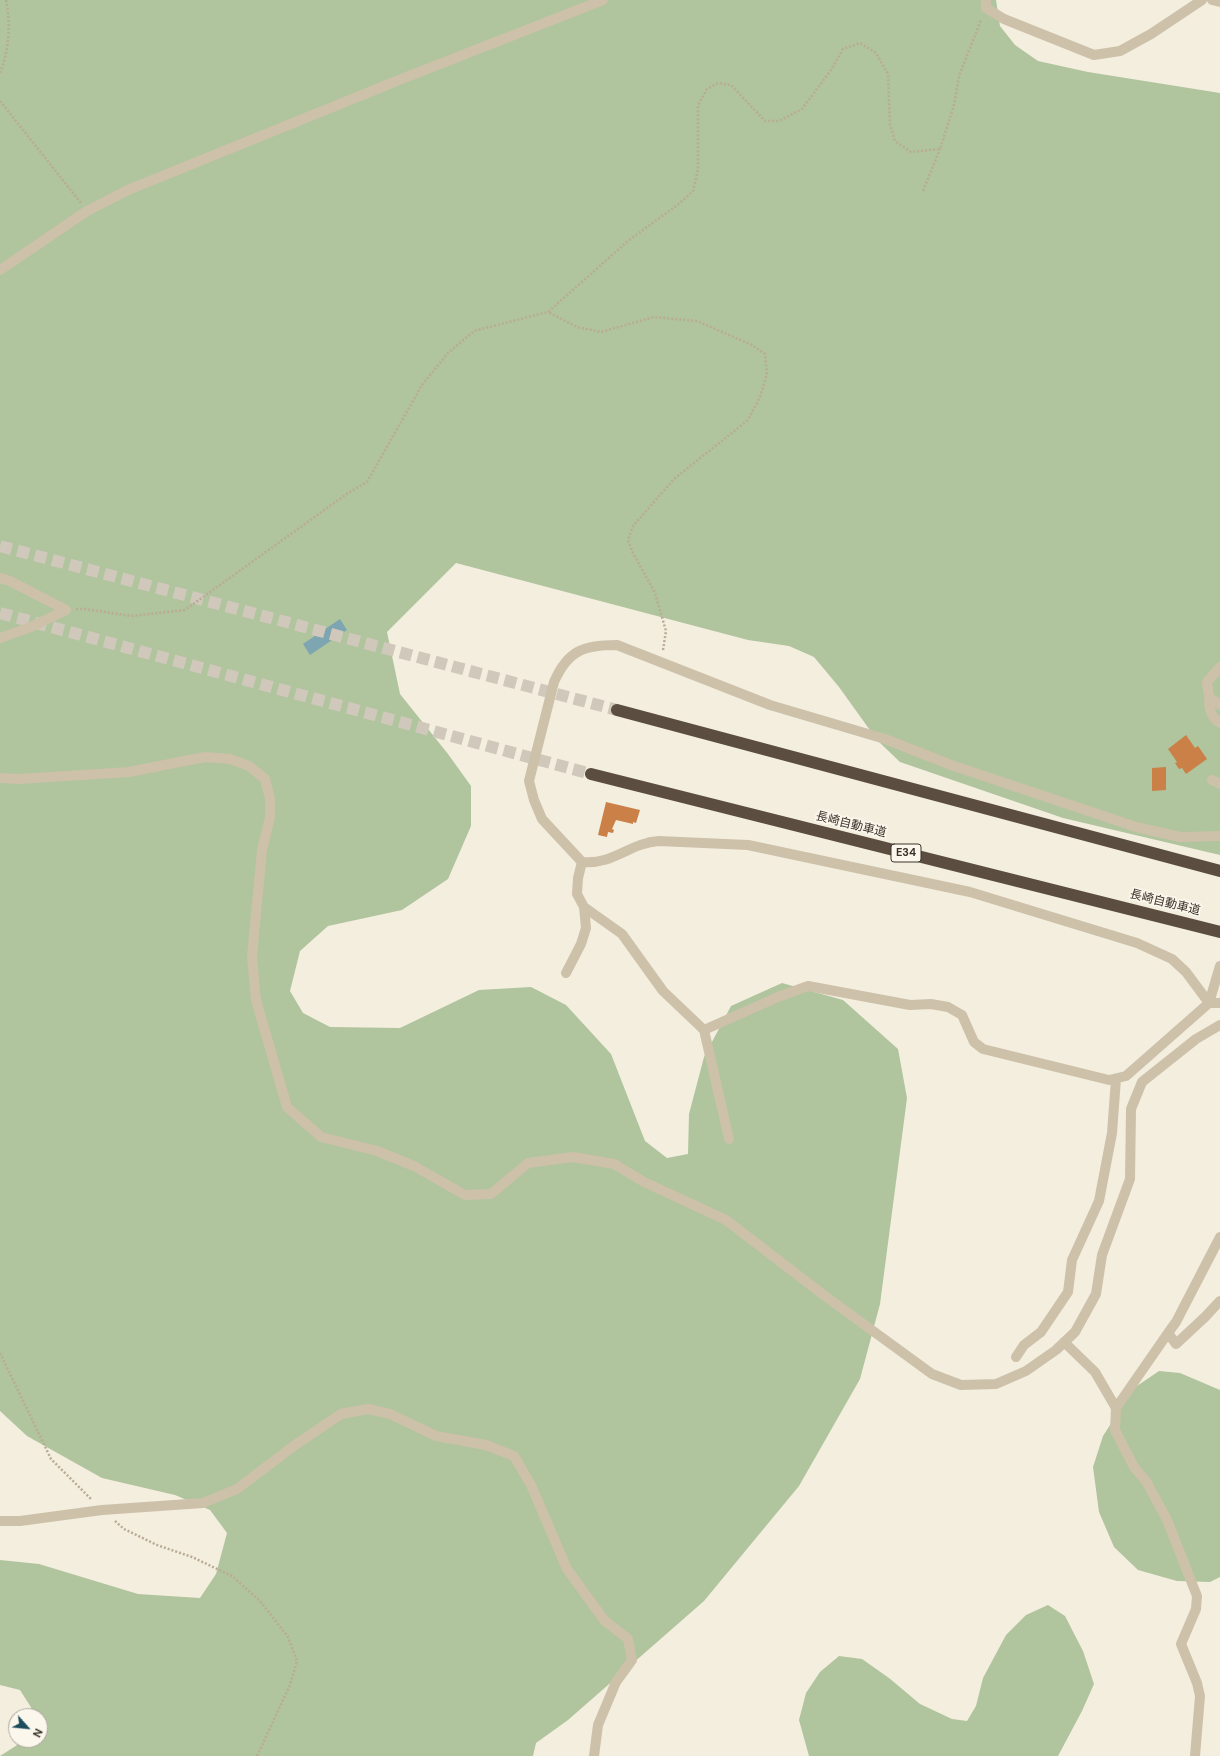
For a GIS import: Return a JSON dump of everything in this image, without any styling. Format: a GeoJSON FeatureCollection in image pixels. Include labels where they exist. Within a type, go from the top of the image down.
{"type":"FeatureCollection","features":[{"type":"Feature","properties":{"kind":"highway"},"geometry":{"type":"LineString","coordinates":[[617,710],[1220,871]]}},
{"type":"Feature","properties":{"kind":"highway","name":"長崎自動車道"},"geometry":{"type":"LineString","coordinates":[[592,774],[1220,932]]}},
{"type":"Feature","properties":{"kind":"street"},"geometry":{"type":"LineString","coordinates":[[0,270],[87,211],[128,190],[404,78],[603,0]]}},
{"type":"Feature","properties":{"kind":"street"},"geometry":{"type":"LineString","coordinates":[[986,4],[1004,19],[1094,55],[1120,51],[1151,34],[1202,0]]}},
{"type":"Feature","properties":{"kind":"street"},"geometry":{"type":"LineString","coordinates":[[1212,0],[1220,2]]}},
{"type":"Feature","properties":{"kind":"street"},"geometry":{"type":"LineString","coordinates":[[0,578],[10,581],[66,610]]}},
{"type":"Feature","properties":{"kind":"street"},"geometry":{"type":"LineString","coordinates":[[0,638],[31,628],[66,610]]}},
{"type":"Feature","properties":{"kind":"street"},"geometry":{"type":"LineString","coordinates":[[1220,836],[1180,837],[1136,827],[951,765],[885,739],[770,705],[617,645],[599,645],[583,648],[561,667],[554,682],[529,781],[534,800],[542,819],[582,862],[593,863],[606,860],[646,842],[659,841],[748,846],[970,892],[1137,943],[1172,959],[1186,972],[1209,1003],[1220,1004]]}},
{"type":"Feature","properties":{"kind":"street"},"geometry":{"type":"LineString","coordinates":[[1220,667],[1207,682],[1209,710],[1220,724]]}},
{"type":"Feature","properties":{"kind":"street"},"geometry":{"type":"LineString","coordinates":[[1209,697],[1220,705]]}},
{"type":"Feature","properties":{"kind":"street"},"geometry":{"type":"LineString","coordinates":[[0,778],[19,779],[129,772],[204,757],[230,759],[249,766],[265,779],[270,799],[270,817],[262,850],[252,956],[256,1000],[287,1107],[321,1137],[377,1151],[414,1166],[465,1195],[491,1194],[528,1163],[573,1157],[614,1164],[644,1182],[726,1220],[825,1296],[932,1374],[961,1385],[996,1384],[1026,1371],[1056,1350],[1075,1332],[1096,1294],[1102,1255],[1130,1179],[1131,1109],[1142,1082],[1196,1039],[1220,1025]]}},
{"type":"Feature","properties":{"kind":"street"},"geometry":{"type":"LineString","coordinates":[[566,973],[581,944],[586,928],[584,907],[577,894],[578,878],[582,862]]}},
{"type":"Feature","properties":{"kind":"street"},"geometry":{"type":"LineString","coordinates":[[584,907],[622,934],[664,991],[704,1030],[730,1140]]}},
{"type":"Feature","properties":{"kind":"street"},"geometry":{"type":"LineString","coordinates":[[704,1030],[778,997],[808,986],[910,1005],[931,1004],[948,1007],[962,1015],[974,1042],[983,1049],[1109,1080],[1126,1076],[1209,1003],[1220,966]]}},
{"type":"Feature","properties":{"kind":"street"},"geometry":{"type":"LineString","coordinates":[[1016,1356],[1024,1345],[1041,1332],[1068,1292],[1072,1260],[1099,1201],[1112,1133],[1116,1078]]}},
{"type":"Feature","properties":{"kind":"street"},"geometry":{"type":"LineString","coordinates":[[1195,1756],[1200,1696],[1198,1683],[1181,1644],[1196,1609],[1198,1596],[1167,1520],[1146,1481],[1134,1467],[1115,1430],[1116,1408],[1176,1322],[1220,1237]]}},
{"type":"Feature","properties":{"kind":"street"},"geometry":{"type":"LineString","coordinates":[[1168,1333],[1176,1344],[1220,1301]]}},
{"type":"Feature","properties":{"kind":"street"},"geometry":{"type":"LineString","coordinates":[[1064,1342],[1094,1372],[1116,1408]]}},
{"type":"Feature","properties":{"kind":"street"},"geometry":{"type":"LineString","coordinates":[[0,1521],[20,1521],[102,1510],[203,1503],[237,1489],[295,1445],[341,1414],[368,1409],[390,1414],[436,1436],[486,1445],[514,1456],[531,1484],[567,1569],[604,1620],[628,1639],[632,1660],[616,1682],[598,1725],[594,1756]]}},
{"type":"Feature","properties":{"kind":"path"},"geometry":{"type":"LineString","coordinates":[[0,73],[5,60],[10,18],[6,0]]}},
{"type":"Feature","properties":{"kind":"path"},"geometry":{"type":"LineString","coordinates":[[923,191],[940,149],[954,105],[959,76],[986,4]]}},
{"type":"Feature","properties":{"kind":"path"},"geometry":{"type":"LineString","coordinates":[[66,610],[85,608],[131,616],[185,610],[348,492],[367,482],[422,385],[448,352],[474,331],[548,312],[628,242],[680,203],[692,191],[698,170],[698,105],[707,89],[718,83],[731,86],[765,121],[779,121],[802,110],[831,70],[843,49],[860,43],[876,53],[888,74],[890,124],[895,141],[911,152],[940,149]]}},
{"type":"Feature","properties":{"kind":"path"},"geometry":{"type":"LineString","coordinates":[[0,102],[87,211]]}},
{"type":"Feature","properties":{"kind":"path"},"geometry":{"type":"LineString","coordinates":[[548,312],[577,327],[601,332],[654,317],[697,321],[752,345],[765,354],[767,374],[760,397],[748,420],[674,479],[633,526],[628,540],[633,553],[655,593],[666,631],[662,662]]}},
{"type":"Feature","properties":{"kind":"path"},"geometry":{"type":"LineString","coordinates":[[0,1353],[51,1459],[102,1510],[124,1529],[157,1545],[192,1557],[232,1576],[260,1601],[288,1637],[297,1661],[290,1685],[257,1756]]}},
{"type":"Feature","properties":{"kind":"green space"},"geometry":{"type":"Polygon","coordinates":[[[0,0],[996,0],[1000,26],[1015,45],[1038,61],[1088,72],[1220,93],[1220,855],[1063,818],[900,762],[877,740],[839,687],[814,657],[789,646],[748,640],[456,563],[387,632],[400,694],[448,754],[471,786],[471,826],[448,879],[402,910],[328,926],[300,951],[290,991],[303,1013],[330,1027],[400,1028],[479,990],[531,987],[566,1005],[611,1054],[645,1141],[667,1158],[688,1154],[689,1114],[704,1057],[731,1006],[782,983],[843,1000],[898,1049],[907,1098],[880,1304],[860,1379],[799,1486],[704,1601],[568,1720],[536,1743],[533,1756],[0,1756],[12,1748],[48,1748],[48,1708],[31,1708],[20,1690],[0,1685],[0,1560],[39,1564],[138,1594],[200,1598],[216,1574],[227,1533],[210,1510],[175,1495],[102,1478],[27,1436],[0,1411],[0,0]]]}},
{"type":"Feature","properties":{"kind":"green space"},"geometry":{"type":"Polygon","coordinates":[[[1159,1371],[1180,1373],[1220,1390],[1220,1577],[1210,1582],[1177,1581],[1138,1570],[1114,1547],[1099,1512],[1093,1467],[1103,1436],[1134,1388],[1159,1371]]]}},
{"type":"Feature","properties":{"kind":"green space"},"geometry":{"type":"Polygon","coordinates":[[[1048,1605],[1065,1616],[1083,1651],[1094,1684],[1082,1711],[1058,1756],[809,1756],[799,1720],[806,1693],[820,1672],[839,1656],[862,1659],[889,1678],[920,1704],[952,1719],[967,1721],[976,1706],[983,1678],[1006,1635],[1026,1615],[1048,1605]]]}},
{"type":"Feature","properties":{"kind":"water"},"geometry":{"type":"Polygon","coordinates":[[[340,619],[347,630],[310,655],[303,644],[340,619]]]}},
{"type":"Feature","properties":{"kind":"building"},"geometry":{"type":"Polygon","coordinates":[[[1186,735],[1195,748],[1198,746],[1207,759],[1186,774],[1182,768],[1179,769],[1175,763],[1177,762],[1168,749],[1186,735]]]}},
{"type":"Feature","properties":{"kind":"building"},"geometry":{"type":"Polygon","coordinates":[[[1166,767],[1166,790],[1152,791],[1152,768],[1166,767]]]}},
{"type":"Feature","properties":{"kind":"building"},"geometry":{"type":"Polygon","coordinates":[[[606,802],[640,810],[636,823],[633,822],[633,824],[616,820],[612,829],[614,830],[613,833],[608,832],[607,837],[598,835],[606,802]]]}},
{"type":"Feature","properties":{"kind":"tunnel"},"geometry":{"type":"LineString","coordinates":[[0,546],[617,710]]}},
{"type":"Feature","properties":{"kind":"tunnel"},"geometry":{"type":"LineString","coordinates":[[0,613],[591,774]]}}]}
